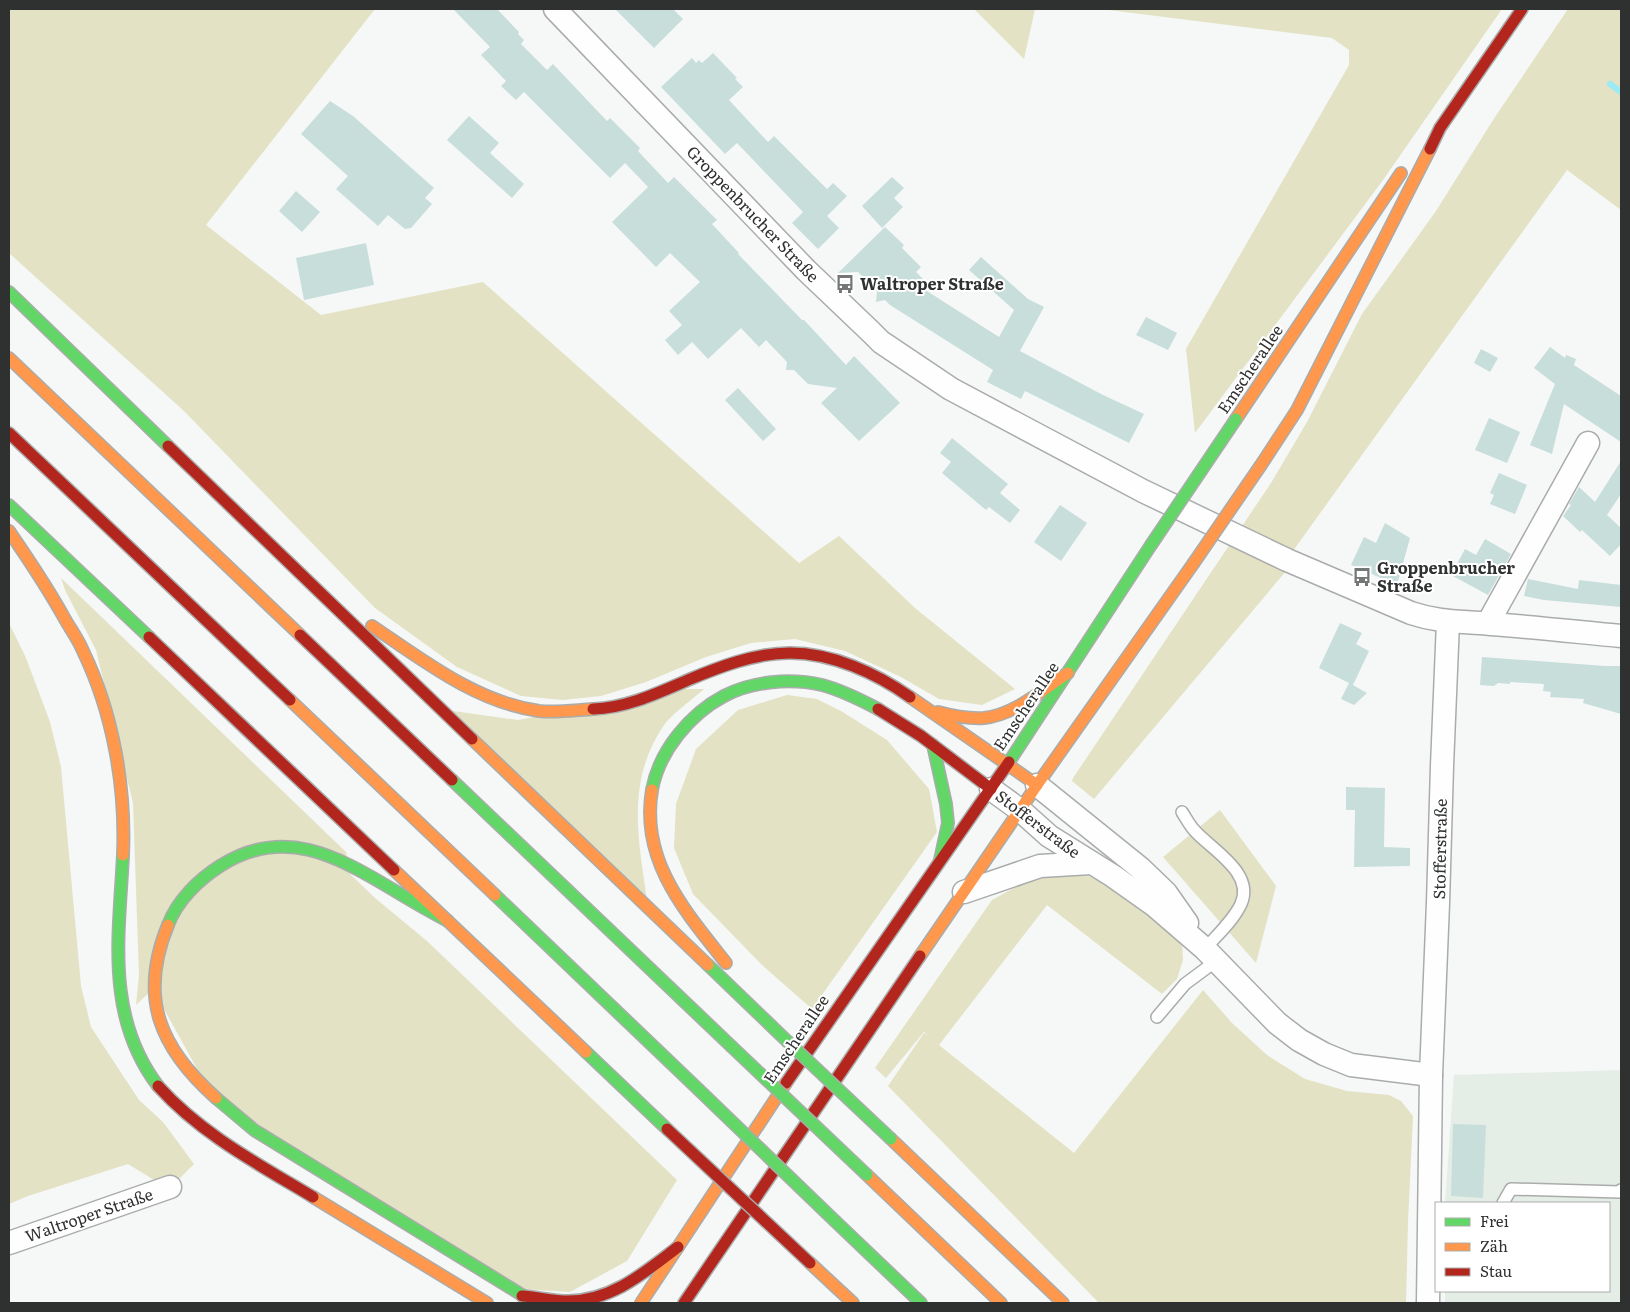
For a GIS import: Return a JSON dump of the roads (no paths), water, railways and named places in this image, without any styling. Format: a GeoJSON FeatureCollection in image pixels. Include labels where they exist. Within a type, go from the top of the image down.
{"type":"FeatureCollection","features":[{"type":"Feature","properties":{"kind":"main road","name":"Emscherallee"},"geometry":{"type":"LineString","coordinates":[[684,1303],[1037,785],[1193,564],[1297,410],[1440,128],[1522,9]]}},
{"type":"Feature","properties":{"kind":"main road","name":"Emscherallee"},"geometry":{"type":"LineString","coordinates":[[641,1303],[808,1050],[1008,764],[1151,546],[1408,164],[1440,128]]}},
{"type":"Feature","properties":{"kind":"main road"},"geometry":{"type":"LineString","coordinates":[[9,292],[307,581],[758,1009],[787,1041],[1063,1303]]}},
{"type":"Feature","properties":{"kind":"main road"},"geometry":{"type":"LineString","coordinates":[[9,358],[1001,1303]]}},
{"type":"Feature","properties":{"kind":"main road"},"geometry":{"type":"LineString","coordinates":[[9,433],[921,1303]]}},
{"type":"Feature","properties":{"kind":"main road"},"geometry":{"type":"LineString","coordinates":[[9,505],[853,1303]]}},
{"type":"Feature","properties":{"kind":"main road"},"geometry":{"type":"LineString","coordinates":[[9,532],[32,563],[82,650],[102,702],[115,750],[122,806],[123,846],[119,966],[125,1024],[141,1061],[163,1090],[202,1127],[238,1151],[487,1303]]}},
{"type":"Feature","properties":{"kind":"main road"},"geometry":{"type":"LineString","coordinates":[[307,581],[448,677],[486,696],[519,707],[542,712],[604,709],[648,697],[717,668],[756,657],[790,653],[821,657],[857,667],[902,691],[1037,785]]}},
{"type":"Feature","properties":{"kind":"main road"},"geometry":{"type":"LineString","coordinates":[[930,710],[953,716],[989,717],[1008,711],[1068,673]]}},
{"type":"Feature","properties":{"kind":"main road"},"geometry":{"type":"LineString","coordinates":[[758,1009],[682,907],[664,876],[653,844],[650,817],[652,793],[659,765],[674,739],[696,715],[727,694],[759,684],[790,682],[822,686],[859,700],[893,718],[991,788]]}},
{"type":"Feature","properties":{"kind":"main road"},"geometry":{"type":"LineString","coordinates":[[933,745],[946,804],[948,823],[940,860]]}},
{"type":"Feature","properties":{"kind":"main road"},"geometry":{"type":"LineString","coordinates":[[448,921],[353,865],[320,852],[288,847],[264,848],[237,856],[214,869],[194,885],[178,905],[166,928],[156,959],[153,988],[160,1026],[184,1065],[212,1096],[254,1130],[535,1303]]}},
{"type":"Feature","properties":{"kind":"main road"},"geometry":{"type":"LineString","coordinates":[[522,1296],[572,1302],[602,1297],[625,1286],[678,1247]]}},
{"type":"Feature","properties":{"kind":"street","name":"Groppenbrucher Straße"},"geometry":{"type":"LineString","coordinates":[[555,9],[806,270],[881,342],[951,389],[1148,494],[1355,591],[1420,616],[1448,622],[1621,636]]}},
{"type":"Feature","properties":{"kind":"street"},"geometry":{"type":"LineString","coordinates":[[1488,624],[1588,443]]}},
{"type":"Feature","properties":{"kind":"street","name":"Stofferstraße"},"geometry":{"type":"LineString","coordinates":[[1428,1303],[1433,1221],[1431,1075],[1448,622]]}},
{"type":"Feature","properties":{"kind":"street","name":"Stofferstraße"},"geometry":{"type":"LineString","coordinates":[[1037,785],[1140,868],[1166,893],[1210,955]]}},
{"type":"Feature","properties":{"kind":"street","name":"Stofferstraße"},"geometry":{"type":"LineString","coordinates":[[991,788],[1020,810],[1049,836],[1114,876],[1154,905],[1210,955],[1277,1023],[1299,1040],[1324,1054],[1351,1065],[1431,1075]]}},
{"type":"Feature","properties":{"kind":"street"},"geometry":{"type":"LineString","coordinates":[[964,892],[1040,866],[1092,863]]}},
{"type":"Feature","properties":{"kind":"street","name":"Waltroper Straße"},"geometry":{"type":"LineString","coordinates":[[9,1243],[170,1187]]}},
{"type":"Feature","properties":{"kind":"lane"},"geometry":{"type":"LineString","coordinates":[[1157,1017],[1210,955],[1242,902],[1244,891],[1242,878],[1218,851],[1194,830],[1182,812]]}},
{"type":"Feature","properties":{"kind":"lane"},"geometry":{"type":"LineString","coordinates":[[1504,1202],[1511,1190],[1620,1192],[1621,1190]]}},
{"type":"Feature","properties":{"kind":"waterway"},"geometry":{"type":"LineString","coordinates":[[1610,84],[1621,92]]}},
{"type":"Feature","properties":{"kind":"place","name":"Waltroper Straße"},"geometry":{"type":"Point","coordinates":[845,284]}},
{"type":"Feature","properties":{"kind":"place","name":"Groppenbrucher Straße"},"geometry":{"type":"Point","coordinates":[1362,577]}}]}
